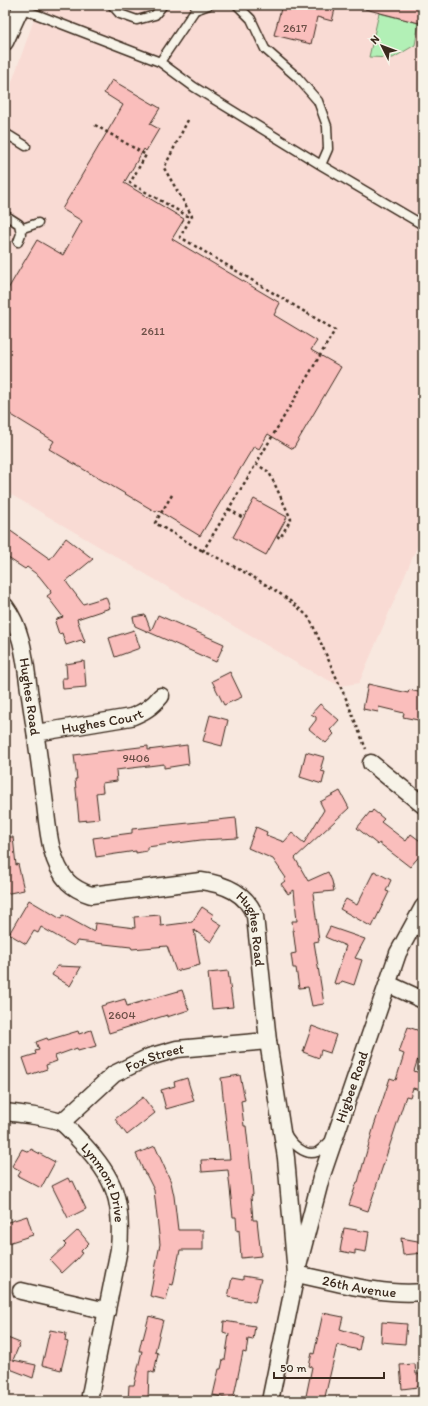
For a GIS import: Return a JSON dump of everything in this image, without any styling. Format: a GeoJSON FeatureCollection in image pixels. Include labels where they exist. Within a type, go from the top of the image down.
{"type":"FeatureCollection","features":[{"type":"Feature","properties":{"kind":"street"},"geometry":{"type":"LineString","coordinates":[[5,42],[21,7]]}},
{"type":"Feature","properties":{"kind":"street","name":"Hughes Road"},"geometry":{"type":"LineString","coordinates":[[5,606],[12,616],[20,636],[36,733],[49,836],[58,867],[67,881],[77,890],[92,895],[201,881],[216,883],[231,889],[243,898],[251,907],[255,916],[268,1042],[286,1158],[296,1274],[270,1401]]}},
{"type":"Feature","properties":{"kind":"street","name":"Hughes Court"},"geometry":{"type":"LineString","coordinates":[[36,733],[131,717],[144,712],[161,696]]}},
{"type":"Feature","properties":{"kind":"street"},"geometry":{"type":"LineString","coordinates":[[371,763],[423,806]]}},
{"type":"Feature","properties":{"kind":"street","name":"Higbee Road"},"geometry":{"type":"LineString","coordinates":[[296,1274],[321,1178],[353,1083],[398,953],[423,907]]}},
{"type":"Feature","properties":{"kind":"street"},"geometry":{"type":"LineString","coordinates":[[388,984],[423,1000]]}},
{"type":"Feature","properties":{"kind":"street","name":"Fox Street"},"geometry":{"type":"LineString","coordinates":[[62,1122],[114,1074],[149,1057],[177,1049],[268,1042]]}},
{"type":"Feature","properties":{"kind":"street"},"geometry":{"type":"LineString","coordinates":[[5,1112],[20,1113],[62,1122]]}},
{"type":"Feature","properties":{"kind":"street","name":"Lynmont Drive"},"geometry":{"type":"LineString","coordinates":[[62,1122],[97,1159],[108,1176],[116,1194],[121,1227],[119,1249],[90,1401]]}},
{"type":"Feature","properties":{"kind":"street","name":"26th Avenue"},"geometry":{"type":"LineString","coordinates":[[296,1274],[381,1291],[412,1293],[423,1292]]}},
{"type":"Feature","properties":{"kind":"street"},"geometry":{"type":"LineString","coordinates":[[21,1291],[107,1311]]}},
{"type":"Feature","properties":{"kind":"lane"},"geometry":{"type":"LineString","coordinates":[[112,5],[120,14],[137,20],[155,15],[163,5]]}},
{"type":"Feature","properties":{"kind":"lane"},"geometry":{"type":"LineString","coordinates":[[160,62],[195,10],[209,5]]}},
{"type":"Feature","properties":{"kind":"lane"},"geometry":{"type":"LineString","coordinates":[[237,5],[251,19],[265,49],[297,77],[318,101],[327,126],[328,149],[321,165]]}},
{"type":"Feature","properties":{"kind":"lane"},"geometry":{"type":"LineString","coordinates":[[21,7],[160,62],[194,87],[321,165],[423,225]]}},
{"type":"Feature","properties":{"kind":"lane"},"geometry":{"type":"LineString","coordinates":[[5,133],[26,146]]}},
{"type":"Feature","properties":{"kind":"lane"},"geometry":{"type":"LineString","coordinates":[[5,215],[19,224],[22,234],[18,242]]}},
{"type":"Feature","properties":{"kind":"lane"},"geometry":{"type":"LineString","coordinates":[[20,229],[38,223]]}},
{"type":"Feature","properties":{"kind":"lane"},"geometry":{"type":"LineString","coordinates":[[281,1124],[288,1138],[297,1147],[309,1152],[317,1152],[336,1137]]}},
{"type":"Feature","properties":{"kind":"path"},"geometry":{"type":"LineString","coordinates":[[188,120],[164,168],[192,216],[180,237],[335,330],[203,551]]}},
{"type":"Feature","properties":{"kind":"path"},"geometry":{"type":"LineString","coordinates":[[95,124],[146,155],[130,182],[190,218]]}},
{"type":"Feature","properties":{"kind":"path"},"geometry":{"type":"LineString","coordinates":[[256,464],[269,472],[291,519],[280,538],[276,536]]}},
{"type":"Feature","properties":{"kind":"path"},"geometry":{"type":"LineString","coordinates":[[172,495],[155,523],[264,584],[301,609],[310,619],[347,701],[371,763]]}},
{"type":"Feature","properties":{"kind":"path"},"geometry":{"type":"LineString","coordinates":[[228,509],[244,518]]}},
{"type":"Feature","properties":{"kind":"shaded area"},"geometry":{"type":"Polygon","coordinates":[[[39,5],[423,5],[423,533],[359,683],[340,686],[303,667],[5,491],[5,96],[13,79],[39,5]]]}},
{"type":"Feature","properties":{"kind":"green space"},"geometry":{"type":"Polygon","coordinates":[[[379,13],[419,23],[415,45],[393,58],[369,57],[379,13]]]}},
{"type":"Feature","properties":{"kind":"building"},"geometry":{"type":"Polygon","coordinates":[[[282,5],[336,5],[332,21],[317,17],[311,44],[274,35],[282,5]]]}},
{"type":"Feature","properties":{"kind":"building"},"geometry":{"type":"Polygon","coordinates":[[[365,5],[423,5],[419,23],[365,9],[365,5]]]}},
{"type":"Feature","properties":{"kind":"building"},"geometry":{"type":"Polygon","coordinates":[[[112,80],[160,108],[150,124],[159,129],[146,151],[144,149],[124,183],[184,219],[172,239],[280,303],[274,315],[317,341],[311,350],[341,367],[293,449],[268,434],[259,449],[254,446],[200,536],[49,449],[54,441],[5,411],[5,294],[37,240],[63,255],[82,221],[62,209],[123,105],[104,93],[112,80]]]}},
{"type":"Feature","properties":{"kind":"building"},"geometry":{"type":"Polygon","coordinates":[[[254,499],[287,517],[266,555],[233,537],[254,499]]]}},
{"type":"Feature","properties":{"kind":"building"},"geometry":{"type":"Polygon","coordinates":[[[5,527],[50,559],[66,538],[93,559],[66,581],[83,604],[106,597],[110,608],[77,619],[85,642],[84,643],[81,640],[66,645],[62,633],[59,634],[55,622],[57,619],[63,617],[47,596],[51,593],[51,591],[39,576],[27,567],[25,569],[5,556],[5,527]]]}},
{"type":"Feature","properties":{"kind":"building"},"geometry":{"type":"Polygon","coordinates":[[[145,615],[151,631],[158,615],[224,644],[216,662],[135,626],[133,617],[145,615]]]}},
{"type":"Feature","properties":{"kind":"building"},"geometry":{"type":"Polygon","coordinates":[[[134,630],[140,648],[115,657],[109,638],[134,630]]]}},
{"type":"Feature","properties":{"kind":"building"},"geometry":{"type":"Polygon","coordinates":[[[84,661],[86,687],[63,689],[62,678],[67,678],[66,664],[84,661]]]}},
{"type":"Feature","properties":{"kind":"building"},"geometry":{"type":"Polygon","coordinates":[[[230,672],[242,697],[224,705],[212,681],[230,672]]]}},
{"type":"Feature","properties":{"kind":"building"},"geometry":{"type":"Polygon","coordinates":[[[368,684],[408,693],[409,690],[423,693],[421,703],[423,704],[423,721],[403,717],[404,713],[379,707],[378,712],[363,709],[368,684]]]}},
{"type":"Feature","properties":{"kind":"building"},"geometry":{"type":"Polygon","coordinates":[[[320,704],[339,720],[330,730],[334,734],[326,743],[309,729],[316,720],[316,717],[311,714],[320,704]]]}},
{"type":"Feature","properties":{"kind":"building"},"geometry":{"type":"Polygon","coordinates":[[[210,715],[228,720],[222,746],[203,741],[210,715]]]}},
{"type":"Feature","properties":{"kind":"building"},"geometry":{"type":"Polygon","coordinates":[[[187,745],[189,764],[164,768],[164,764],[116,770],[117,781],[102,783],[103,792],[96,793],[99,819],[79,821],[74,755],[148,746],[148,750],[187,745]]]}},
{"type":"Feature","properties":{"kind":"building"},"geometry":{"type":"Polygon","coordinates":[[[306,752],[324,757],[321,767],[321,771],[325,772],[322,784],[300,777],[306,752]]]}},
{"type":"Feature","properties":{"kind":"building"},"geometry":{"type":"Polygon","coordinates":[[[340,791],[349,808],[295,858],[308,881],[328,872],[334,891],[313,893],[319,941],[314,942],[324,1004],[312,1006],[308,987],[299,988],[296,968],[293,968],[291,954],[296,953],[292,921],[297,921],[294,890],[288,894],[281,884],[286,878],[273,859],[248,848],[256,827],[267,832],[266,835],[284,842],[292,833],[304,843],[324,810],[320,802],[340,791]]]}},
{"type":"Feature","properties":{"kind":"building"},"geometry":{"type":"Polygon","coordinates":[[[373,810],[384,819],[381,822],[406,841],[411,834],[423,843],[423,852],[410,867],[379,843],[378,845],[357,828],[373,810]]]}},
{"type":"Feature","properties":{"kind":"building"},"geometry":{"type":"Polygon","coordinates":[[[236,818],[238,838],[201,840],[147,847],[147,851],[136,853],[136,851],[96,857],[93,838],[132,833],[132,829],[236,818]]]}},
{"type":"Feature","properties":{"kind":"building"},"geometry":{"type":"Polygon","coordinates":[[[5,837],[13,837],[16,865],[18,864],[24,890],[5,894],[5,837]]]}},
{"type":"Feature","properties":{"kind":"building"},"geometry":{"type":"Polygon","coordinates":[[[374,871],[391,880],[386,891],[389,892],[372,927],[340,909],[346,899],[357,905],[374,871]]]}},
{"type":"Feature","properties":{"kind":"building"},"geometry":{"type":"Polygon","coordinates":[[[29,900],[61,919],[63,915],[94,932],[95,923],[135,928],[134,917],[160,915],[161,926],[192,922],[202,907],[214,915],[211,918],[222,925],[211,942],[194,930],[200,965],[176,971],[167,946],[132,949],[131,947],[77,941],[74,946],[41,927],[38,933],[34,931],[26,944],[9,934],[29,900]]]}},
{"type":"Feature","properties":{"kind":"building"},"geometry":{"type":"Polygon","coordinates":[[[330,927],[365,939],[355,958],[362,960],[354,985],[342,981],[339,985],[334,983],[346,946],[325,937],[330,927]]]}},
{"type":"Feature","properties":{"kind":"building"},"geometry":{"type":"Polygon","coordinates":[[[57,966],[81,967],[70,986],[52,975],[57,966]]]}},
{"type":"Feature","properties":{"kind":"building"},"geometry":{"type":"Polygon","coordinates":[[[228,971],[233,1007],[212,1009],[208,973],[228,971]]]}},
{"type":"Feature","properties":{"kind":"building"},"geometry":{"type":"Polygon","coordinates":[[[182,990],[189,1010],[167,1017],[167,1015],[109,1033],[101,1006],[125,999],[127,1006],[182,990]]]}},
{"type":"Feature","properties":{"kind":"building"},"geometry":{"type":"Polygon","coordinates":[[[312,1026],[336,1035],[330,1053],[321,1050],[319,1058],[303,1052],[312,1026]]]}},
{"type":"Feature","properties":{"kind":"building"},"geometry":{"type":"Polygon","coordinates":[[[408,1027],[423,1032],[423,1043],[414,1071],[423,1074],[423,1091],[413,1088],[410,1097],[406,1096],[368,1211],[349,1205],[358,1182],[390,1078],[396,1080],[404,1054],[399,1052],[408,1027]]]}},
{"type":"Feature","properties":{"kind":"building"},"geometry":{"type":"Polygon","coordinates":[[[91,1030],[96,1046],[78,1051],[77,1048],[55,1056],[57,1061],[46,1065],[47,1069],[29,1075],[23,1058],[36,1054],[35,1051],[39,1050],[36,1042],[78,1031],[79,1034],[91,1030]]]}},
{"type":"Feature","properties":{"kind":"building"},"geometry":{"type":"Polygon","coordinates":[[[240,1075],[245,1100],[241,1101],[244,1126],[246,1126],[250,1162],[253,1195],[251,1196],[253,1220],[257,1220],[261,1256],[241,1258],[239,1230],[237,1231],[236,1217],[233,1217],[228,1170],[202,1172],[201,1160],[230,1159],[221,1078],[240,1075]]]}},
{"type":"Feature","properties":{"kind":"building"},"geometry":{"type":"Polygon","coordinates":[[[187,1078],[194,1101],[166,1109],[161,1090],[175,1086],[174,1082],[187,1078]]]}},
{"type":"Feature","properties":{"kind":"building"},"geometry":{"type":"Polygon","coordinates":[[[143,1097],[155,1113],[127,1135],[115,1119],[143,1097]]]}},
{"type":"Feature","properties":{"kind":"building"},"geometry":{"type":"Polygon","coordinates":[[[155,1146],[171,1182],[178,1230],[203,1230],[203,1250],[180,1250],[173,1285],[170,1284],[166,1300],[150,1296],[160,1244],[154,1190],[136,1154],[155,1146]]]}},
{"type":"Feature","properties":{"kind":"building"},"geometry":{"type":"Polygon","coordinates":[[[22,1149],[29,1152],[31,1149],[55,1162],[41,1188],[18,1176],[21,1171],[12,1166],[22,1149]]]}},
{"type":"Feature","properties":{"kind":"building"},"geometry":{"type":"Polygon","coordinates":[[[68,1178],[70,1182],[73,1181],[86,1209],[68,1218],[52,1186],[68,1178]]]}},
{"type":"Feature","properties":{"kind":"building"},"geometry":{"type":"Polygon","coordinates":[[[27,1216],[33,1235],[5,1244],[5,1223],[27,1216]]]}},
{"type":"Feature","properties":{"kind":"building"},"geometry":{"type":"Polygon","coordinates":[[[344,1228],[369,1232],[366,1252],[355,1250],[355,1254],[340,1251],[344,1228]]]}},
{"type":"Feature","properties":{"kind":"building"},"geometry":{"type":"Polygon","coordinates":[[[78,1230],[89,1243],[81,1251],[82,1253],[77,1259],[62,1273],[50,1260],[66,1245],[64,1243],[78,1230]]]}},
{"type":"Feature","properties":{"kind":"building"},"geometry":{"type":"Polygon","coordinates":[[[401,1238],[423,1242],[423,1253],[403,1255],[401,1238]]]}},
{"type":"Feature","properties":{"kind":"building"},"geometry":{"type":"Polygon","coordinates":[[[243,1276],[261,1279],[255,1302],[228,1297],[232,1278],[243,1280],[243,1276]]]}},
{"type":"Feature","properties":{"kind":"building"},"geometry":{"type":"Polygon","coordinates":[[[323,1313],[343,1317],[340,1329],[362,1336],[359,1350],[337,1345],[324,1401],[305,1401],[312,1367],[309,1366],[312,1353],[314,1354],[323,1313]]]}},
{"type":"Feature","properties":{"kind":"building"},"geometry":{"type":"Polygon","coordinates":[[[149,1316],[163,1320],[155,1352],[158,1353],[154,1373],[149,1371],[148,1401],[128,1401],[129,1385],[134,1385],[142,1351],[139,1351],[149,1316]]]}},
{"type":"Feature","properties":{"kind":"building"},"geometry":{"type":"Polygon","coordinates":[[[224,1321],[255,1326],[253,1340],[248,1339],[246,1353],[243,1352],[233,1400],[213,1395],[219,1369],[221,1369],[223,1360],[225,1360],[229,1334],[223,1332],[224,1321]]]}},
{"type":"Feature","properties":{"kind":"building"},"geometry":{"type":"Polygon","coordinates":[[[382,1322],[407,1324],[405,1344],[381,1342],[382,1322]]]}},
{"type":"Feature","properties":{"kind":"building"},"geometry":{"type":"Polygon","coordinates":[[[50,1330],[66,1333],[65,1341],[68,1342],[61,1370],[42,1365],[50,1330]]]}},
{"type":"Feature","properties":{"kind":"building"},"geometry":{"type":"Polygon","coordinates":[[[5,1337],[20,1343],[13,1360],[36,1365],[33,1378],[10,1369],[5,1379],[5,1337]]]}},
{"type":"Feature","properties":{"kind":"building"},"geometry":{"type":"Polygon","coordinates":[[[415,1364],[416,1374],[419,1374],[421,1386],[402,1389],[400,1365],[415,1364]]]}}]}
